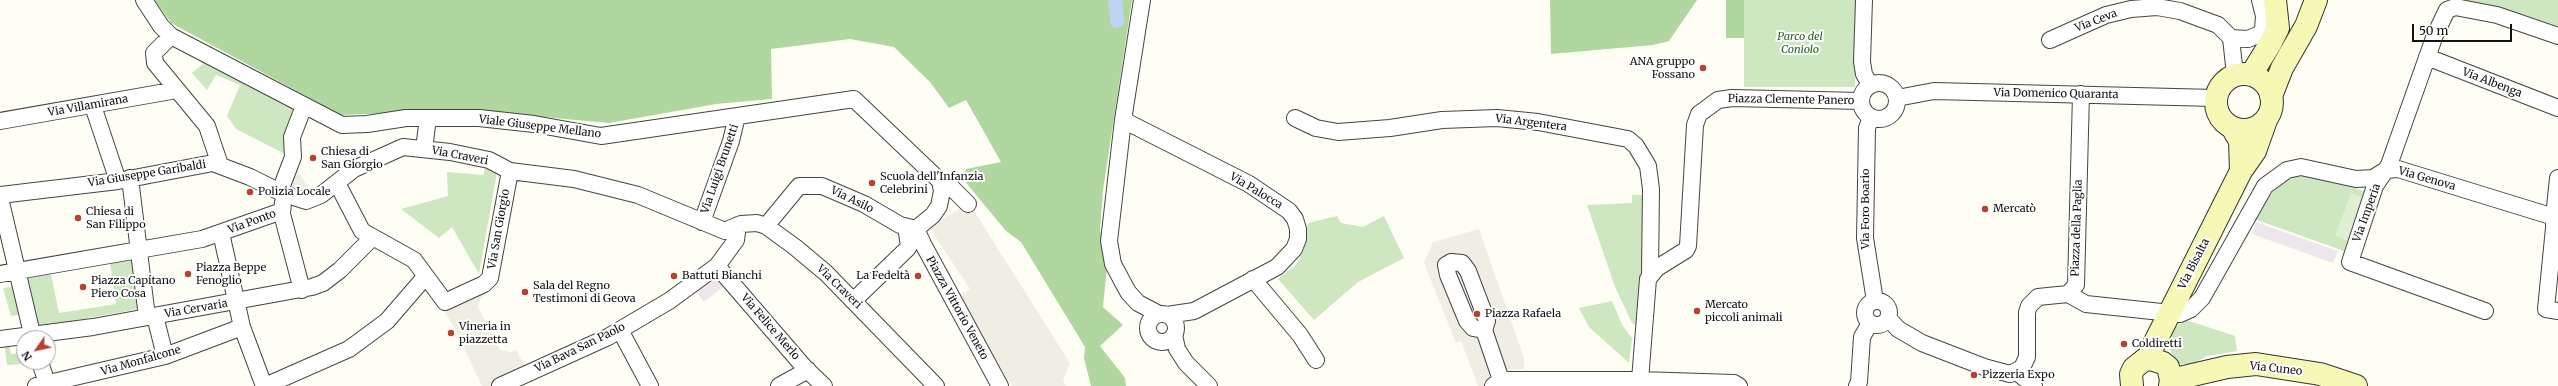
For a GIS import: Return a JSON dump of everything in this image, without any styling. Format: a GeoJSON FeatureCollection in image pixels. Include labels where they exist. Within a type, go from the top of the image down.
{"type":"FeatureCollection","features":[{"type":"Feature","properties":{"kind":"main road"},"geometry":{"type":"LineString","coordinates":[[2216,98],[2222,84],[2243,75],[2270,44],[2278,28],[2275,0]]}},
{"type":"Feature","properties":{"kind":"main road","name":"Via Bisalta"},"geometry":{"type":"LineString","coordinates":[[2151,359],[2151,350],[2241,171],[2255,151],[2270,112],[2272,96],[2282,68],[2306,26],[2316,0]]}},
{"type":"Feature","properties":{"kind":"main road"},"geometry":{"type":"LineString","coordinates":[[2243,75],[2264,82],[2272,96]]}},
{"type":"Feature","properties":{"kind":"main road","name":"Via Bisalta"},"geometry":{"type":"LineString","coordinates":[[2216,98],[2215,105],[2221,120],[2233,129],[2240,141],[2241,171]]}},
{"type":"Feature","properties":{"kind":"main road"},"geometry":{"type":"LineString","coordinates":[[2233,129],[2251,130],[2266,120]]}},
{"type":"Feature","properties":{"kind":"main road"},"geometry":{"type":"LineString","coordinates":[[2132,386],[2131,374],[2134,368],[2144,360],[2151,359],[2163,363],[2168,368],[2171,383]]}},
{"type":"Feature","properties":{"kind":"main road","name":"Via Cuneo"},"geometry":{"type":"LineString","coordinates":[[2171,383],[2227,367],[2256,364],[2320,374],[2356,386]]}},
{"type":"Feature","properties":{"kind":"street","name":"Viale Giuseppe Mellano"},"geometry":{"type":"LineString","coordinates":[[144,0],[161,26],[172,36],[342,125],[367,124],[406,118],[479,118],[534,124],[601,136],[854,99],[940,181]]}},
{"type":"Feature","properties":{"kind":"street"},"geometry":{"type":"LineString","coordinates":[[1142,0],[1123,120],[1108,241],[1113,264],[1128,292],[1138,303],[1159,318],[1174,321],[1170,335],[1172,355],[1186,363],[1209,386]]}},
{"type":"Feature","properties":{"kind":"street"},"geometry":{"type":"LineString","coordinates":[[1864,0],[1862,62],[1864,74],[1870,85]]}},
{"type":"Feature","properties":{"kind":"street"},"geometry":{"type":"LineString","coordinates":[[2243,75],[2231,38],[2248,39],[2260,34],[2264,23],[2260,0]]}},
{"type":"Feature","properties":{"kind":"street","name":"Via Ceva"},"geometry":{"type":"LineString","coordinates":[[2050,40],[2106,15],[2131,9],[2157,7],[2180,11],[2218,25],[2231,38]]}},
{"type":"Feature","properties":{"kind":"street","name":"Via Imperia"},"geometry":{"type":"LineString","coordinates":[[2485,311],[2350,262],[2375,186],[2386,170],[2427,57],[2447,10],[2455,7],[2497,15],[2558,36]]}},
{"type":"Feature","properties":{"kind":"street"},"geometry":{"type":"LineString","coordinates":[[172,36],[154,53],[155,63],[207,126],[212,135],[220,165]]}},
{"type":"Feature","properties":{"kind":"street","name":"Via Albenga"},"geometry":{"type":"LineString","coordinates":[[2427,57],[2558,108]]}},
{"type":"Feature","properties":{"kind":"street"},"geometry":{"type":"LineString","coordinates":[[1881,83],[1887,84],[1895,92],[1897,98],[1896,109],[1888,117],[1871,117],[1864,110],[1861,101],[1863,92],[1870,85],[1881,83]]}},
{"type":"Feature","properties":{"kind":"street","name":"Via Villamirana"},"geometry":{"type":"LineString","coordinates":[[0,121],[93,106],[176,90]]}},
{"type":"Feature","properties":{"kind":"street","name":"Via Domenico Quaranta"},"geometry":{"type":"LineString","coordinates":[[1897,98],[1934,91],[2216,98]]}},
{"type":"Feature","properties":{"kind":"street","name":"Piazza della Paglia"},"geometry":{"type":"LineString","coordinates":[[2068,294],[2076,285],[2081,94]]}},
{"type":"Feature","properties":{"kind":"street","name":"Piazza Clemente Panero"},"geometry":{"type":"LineString","coordinates":[[1656,269],[1686,250],[1688,246],[1695,125],[1699,114],[1711,104],[1732,98],[1861,101]]}},
{"type":"Feature","properties":{"kind":"street"},"geometry":{"type":"LineString","coordinates":[[93,106],[124,179],[151,317],[165,356]]}},
{"type":"Feature","properties":{"kind":"street"},"geometry":{"type":"LineString","coordinates":[[302,290],[282,211],[282,192],[292,157],[292,137],[304,106]]}},
{"type":"Feature","properties":{"kind":"street","name":"Via Luigi Brunetti"},"geometry":{"type":"LineString","coordinates":[[702,222],[731,142],[737,116]]}},
{"type":"Feature","properties":{"kind":"street","name":"Via Foro Boario"},"geometry":{"type":"LineString","coordinates":[[1871,117],[1866,128],[1864,238],[1875,301]]}},
{"type":"Feature","properties":{"kind":"street"},"geometry":{"type":"LineString","coordinates":[[424,149],[428,118]]}},
{"type":"Feature","properties":{"kind":"street","name":"Via Argentera"},"geometry":{"type":"LineString","coordinates":[[1295,118],[1316,128],[1338,132],[1390,128],[1442,120],[1497,118],[1538,122],[1628,139],[1636,146],[1648,166],[1651,189],[1656,269],[1644,319],[1640,380]]}},
{"type":"Feature","properties":{"kind":"street","name":"Via Palocca"},"geometry":{"type":"LineString","coordinates":[[1123,120],[1249,184],[1289,211],[1296,219],[1298,229],[1298,239],[1294,249],[1280,265],[1194,311],[1159,318]]}},
{"type":"Feature","properties":{"kind":"street","name":"Via Craveri"},"geometry":{"type":"LineString","coordinates":[[337,183],[354,169],[391,151],[403,147],[444,150],[489,160],[510,171],[574,179],[638,195],[702,222],[732,228]]}},
{"type":"Feature","properties":{"kind":"street","name":"Via Giuseppe Garibaldi"},"geometry":{"type":"LineString","coordinates":[[0,195],[124,179],[213,163],[306,201],[321,195],[337,183]]}},
{"type":"Feature","properties":{"kind":"street","name":"Via Genova"},"geometry":{"type":"LineString","coordinates":[[2170,314],[2180,314],[2191,309],[2202,298],[2265,186],[2287,170],[2301,167],[2356,179],[2374,178],[2386,170],[2398,169],[2555,225]]}},
{"type":"Feature","properties":{"kind":"street","name":"Via San Giorgio"},"geometry":{"type":"LineString","coordinates":[[425,277],[445,302],[484,284],[490,278],[510,171]]}},
{"type":"Feature","properties":{"kind":"street"},"geometry":{"type":"LineString","coordinates":[[2558,178],[2555,225],[2546,309],[2558,311]]}},
{"type":"Feature","properties":{"kind":"street"},"geometry":{"type":"LineString","coordinates":[[940,181],[951,187],[968,204]]}},
{"type":"Feature","properties":{"kind":"street"},"geometry":{"type":"LineString","coordinates":[[853,301],[907,249],[909,246],[911,228],[940,206],[942,191],[940,181]]}},
{"type":"Feature","properties":{"kind":"street"},"geometry":{"type":"LineString","coordinates":[[0,274],[139,251],[221,233],[242,327],[265,386],[349,349],[386,321],[425,277],[414,260],[362,231],[337,183]]}},
{"type":"Feature","properties":{"kind":"street","name":"Via Asilo"},"geometry":{"type":"LineString","coordinates":[[766,226],[799,186],[822,186],[864,204],[911,228]]}},
{"type":"Feature","properties":{"kind":"street"},"geometry":{"type":"LineString","coordinates":[[0,198],[31,330]]}},
{"type":"Feature","properties":{"kind":"street","name":"Via Ponto"},"geometry":{"type":"LineString","coordinates":[[221,233],[282,211]]}},
{"type":"Feature","properties":{"kind":"street"},"geometry":{"type":"LineString","coordinates":[[732,228],[757,223],[766,226]]}},
{"type":"Feature","properties":{"kind":"street","name":"Via Craveri"},"geometry":{"type":"LineString","coordinates":[[766,226],[826,272],[936,386]]}},
{"type":"Feature","properties":{"kind":"street","name":"Via Bava San Paolo"},"geometry":{"type":"LineString","coordinates":[[500,386],[620,330],[669,301],[717,266],[736,240],[732,228]]}},
{"type":"Feature","properties":{"kind":"street","name":"Piazza Vittorio Veneto"},"geometry":{"type":"LineString","coordinates":[[911,228],[923,244],[1000,386]]}},
{"type":"Feature","properties":{"kind":"street","name":"Via Cervaria"},"geometry":{"type":"LineString","coordinates":[[56,333],[302,290],[323,283],[373,237]]}},
{"type":"Feature","properties":{"kind":"street","name":"Via Felice Merlo"},"geometry":{"type":"LineString","coordinates":[[717,266],[808,370],[824,386]]}},
{"type":"Feature","properties":{"kind":"street"},"geometry":{"type":"LineString","coordinates":[[1254,279],[1300,335],[1316,360]]}},
{"type":"Feature","properties":{"kind":"street"},"geometry":{"type":"LineString","coordinates":[[1888,318],[1880,325],[1870,324],[1865,317],[1865,308],[1875,301],[1882,302],[1887,306],[1888,318],[1898,328],[1922,343],[2002,373],[2017,372],[2022,368],[2027,357],[2027,312],[2029,306],[2038,297],[2068,294],[2086,304],[2170,314]]}},
{"type":"Feature","properties":{"kind":"street","name":"Via Palocca"},"geometry":{"type":"LineString","coordinates":[[1170,335],[1194,311]]}},
{"type":"Feature","properties":{"kind":"street"},"geometry":{"type":"LineString","coordinates":[[1159,318],[1151,336],[1170,335]]}},
{"type":"Feature","properties":{"kind":"street"},"geometry":{"type":"LineString","coordinates":[[1857,386],[1859,382],[1862,337],[1870,324]]}},
{"type":"Feature","properties":{"kind":"street","name":"Via Monfalcone"},"geometry":{"type":"LineString","coordinates":[[44,385],[165,356],[242,327]]}},
{"type":"Feature","properties":{"kind":"street"},"geometry":{"type":"LineString","coordinates":[[620,330],[650,386]]}},
{"type":"Feature","properties":{"kind":"street"},"geometry":{"type":"LineString","coordinates":[[1484,330],[1497,383],[1622,383],[1640,380],[1734,384],[1739,386]]}},
{"type":"Feature","properties":{"kind":"street","name":"Via Cervaria"},"geometry":{"type":"LineString","coordinates":[[0,339],[16,338]]}},
{"type":"Feature","properties":{"kind":"street"},"geometry":{"type":"LineString","coordinates":[[41,370],[44,385]]}},
{"type":"Feature","properties":{"kind":"street"},"geometry":{"type":"LineString","coordinates":[[779,386],[808,370]]}},
{"type":"Feature","properties":{"kind":"street"},"geometry":{"type":"LineString","coordinates":[[2017,372],[2034,386]]}},
{"type":"Feature","properties":{"kind":"shaded area"},"geometry":{"type":"Polygon","coordinates":[[[291,160],[315,198],[284,194],[291,160]]]}},
{"type":"Feature","properties":{"kind":"shaded area"},"geometry":{"type":"Polygon","coordinates":[[[969,203],[1070,363],[1063,380],[1066,386],[1012,386],[956,297],[970,289],[929,227],[969,203]]]}},
{"type":"Feature","properties":{"kind":"shaded area"},"geometry":{"type":"Polygon","coordinates":[[[2256,222],[2338,251],[2333,263],[2252,234],[2256,222]]]}},
{"type":"Feature","properties":{"kind":"shaded area","name":"Piazza Rafaela"},"geometry":{"type":"Polygon","coordinates":[[[1479,229],[1524,358],[1524,369],[1507,370],[1490,378],[1484,386],[1478,386],[1461,341],[1456,343],[1424,263],[1433,242],[1479,229]]]}},
{"type":"Feature","properties":{"kind":"shaded area"},"geometry":{"type":"Polygon","coordinates":[[[714,277],[723,287],[704,302],[695,290],[714,277]]]}},
{"type":"Feature","properties":{"kind":"shaded area"},"geometry":{"type":"Polygon","coordinates":[[[484,284],[486,295],[480,299],[478,307],[500,350],[511,352],[516,350],[526,368],[500,386],[482,386],[453,325],[440,305],[484,284]]]}},
{"type":"Feature","properties":{"kind":"green space"},"geometry":{"type":"Polygon","coordinates":[[[155,0],[1132,0],[1103,190],[1100,230],[1107,267],[1103,307],[1123,325],[1100,346],[1125,378],[1126,386],[1091,386],[1084,358],[1085,347],[1021,242],[1006,231],[963,179],[966,169],[1001,162],[966,100],[949,108],[930,82],[894,47],[850,39],[771,49],[772,99],[716,104],[609,123],[467,110],[341,115],[171,23],[155,0]]]}},
{"type":"Feature","properties":{"kind":"green space"},"geometry":{"type":"Polygon","coordinates":[[[1550,0],[1697,0],[1669,41],[1653,45],[1551,54],[1550,0]]]}},
{"type":"Feature","properties":{"kind":"green space"},"geometry":{"type":"Polygon","coordinates":[[[1726,0],[1744,0],[1744,38],[1726,38],[1726,0]]]}},
{"type":"Feature","properties":{"kind":"green space","name":"Parco del Coniolo"},"geometry":{"type":"Polygon","coordinates":[[[1744,0],[1855,0],[1855,87],[1744,87],[1744,0]]]}},
{"type":"Feature","properties":{"kind":"green space"},"geometry":{"type":"Polygon","coordinates":[[[2458,0],[2558,0],[2558,29],[2458,0]]]}},
{"type":"Feature","properties":{"kind":"green space"},"geometry":{"type":"Polygon","coordinates":[[[198,58],[300,110],[291,157],[236,129],[227,116],[240,85],[216,75],[207,90],[192,73],[203,64],[198,58]]]}},
{"type":"Feature","properties":{"kind":"green space"},"geometry":{"type":"Polygon","coordinates":[[[485,162],[497,172],[479,274],[452,227],[439,238],[401,209],[448,196],[447,172],[484,175],[485,162]]]}},
{"type":"Feature","properties":{"kind":"green space"},"geometry":{"type":"Polygon","coordinates":[[[2307,175],[2365,191],[2344,251],[2254,219],[2281,178],[2307,175]]]}},
{"type":"Feature","properties":{"kind":"green space"},"geometry":{"type":"Polygon","coordinates":[[[2351,193],[2362,197],[2348,241],[2335,236],[2351,193]]]}},
{"type":"Feature","properties":{"kind":"green space"},"geometry":{"type":"Polygon","coordinates":[[[1632,195],[1644,195],[1645,265],[1637,326],[1632,323],[1615,287],[1587,205],[1632,203],[1632,195]]]}},
{"type":"Feature","properties":{"kind":"green space"},"geometry":{"type":"Polygon","coordinates":[[[1337,216],[1341,223],[1363,227],[1384,216],[1404,258],[1358,282],[1314,320],[1278,279],[1297,264],[1304,249],[1308,223],[1337,216]]]}},
{"type":"Feature","properties":{"kind":"green space"},"geometry":{"type":"Polygon","coordinates":[[[132,258],[138,309],[38,327],[27,274],[50,270],[59,313],[116,304],[110,262],[132,258]]]}},
{"type":"Feature","properties":{"kind":"green space"},"geometry":{"type":"Polygon","coordinates":[[[16,286],[23,314],[11,316],[3,288],[16,286]]]}},
{"type":"Feature","properties":{"kind":"green space"},"geometry":{"type":"Polygon","coordinates":[[[1612,301],[1622,325],[1632,338],[1629,363],[1589,327],[1579,308],[1612,301]]]}},
{"type":"Feature","properties":{"kind":"green space"},"geometry":{"type":"Polygon","coordinates":[[[2186,320],[2235,336],[2237,351],[2207,356],[2193,364],[2178,364],[2166,343],[2174,328],[2186,320]]]}},
{"type":"Feature","properties":{"kind":"green space"},"geometry":{"type":"Polygon","coordinates":[[[4,342],[9,343],[11,354],[16,354],[16,364],[7,365],[4,342]]]}},
{"type":"Feature","properties":{"kind":"waterway"},"geometry":{"type":"LineString","coordinates":[[1115,0],[1117,21]]}},
{"type":"Feature","properties":{"kind":"place","name":"ANA gruppo Fossano"},"geometry":{"type":"Point","coordinates":[1703,68]}},
{"type":"Feature","properties":{"kind":"place","name":"Chiesa di San Giorgio"},"geometry":{"type":"Point","coordinates":[313,158]}},
{"type":"Feature","properties":{"kind":"place","name":"Scuola dell'Infanzia Celebrini"},"geometry":{"type":"Point","coordinates":[872,183]}},
{"type":"Feature","properties":{"kind":"place","name":"Polizia Locale"},"geometry":{"type":"Point","coordinates":[250,192]}},
{"type":"Feature","properties":{"kind":"place","name":"Mercatò"},"geometry":{"type":"Point","coordinates":[1985,209]}},
{"type":"Feature","properties":{"kind":"place","name":"Chiesa di San Filippo"},"geometry":{"type":"Point","coordinates":[78,218]}},
{"type":"Feature","properties":{"kind":"place","name":"Piazza Beppe Fenoglio"},"geometry":{"type":"Point","coordinates":[188,274]}},
{"type":"Feature","properties":{"kind":"place","name":"Battuti Bianchi"},"geometry":{"type":"Point","coordinates":[674,276]}},
{"type":"Feature","properties":{"kind":"place","name":"La Fedeltà"},"geometry":{"type":"Point","coordinates":[918,276]}},
{"type":"Feature","properties":{"kind":"place","name":"Piazza Capitano Piero Cosa"},"geometry":{"type":"Point","coordinates":[83,287]}},
{"type":"Feature","properties":{"kind":"place","name":"Sala del Regno Testimoni di Geova"},"geometry":{"type":"Point","coordinates":[525,292]}},
{"type":"Feature","properties":{"kind":"place","name":"Mercato piccoli animali"},"geometry":{"type":"Point","coordinates":[1697,311]}},
{"type":"Feature","properties":{"kind":"place","name":"Piazza Rafaela"},"geometry":{"type":"Point","coordinates":[1477,314]}},
{"type":"Feature","properties":{"kind":"place","name":"Vineria in piazzetta"},"geometry":{"type":"Point","coordinates":[451,333]}},
{"type":"Feature","properties":{"kind":"place","name":"Coldiretti"},"geometry":{"type":"Point","coordinates":[2124,344]}},
{"type":"Feature","properties":{"kind":"place","name":"Pizzeria Expo"},"geometry":{"type":"Point","coordinates":[1974,375]}}]}
